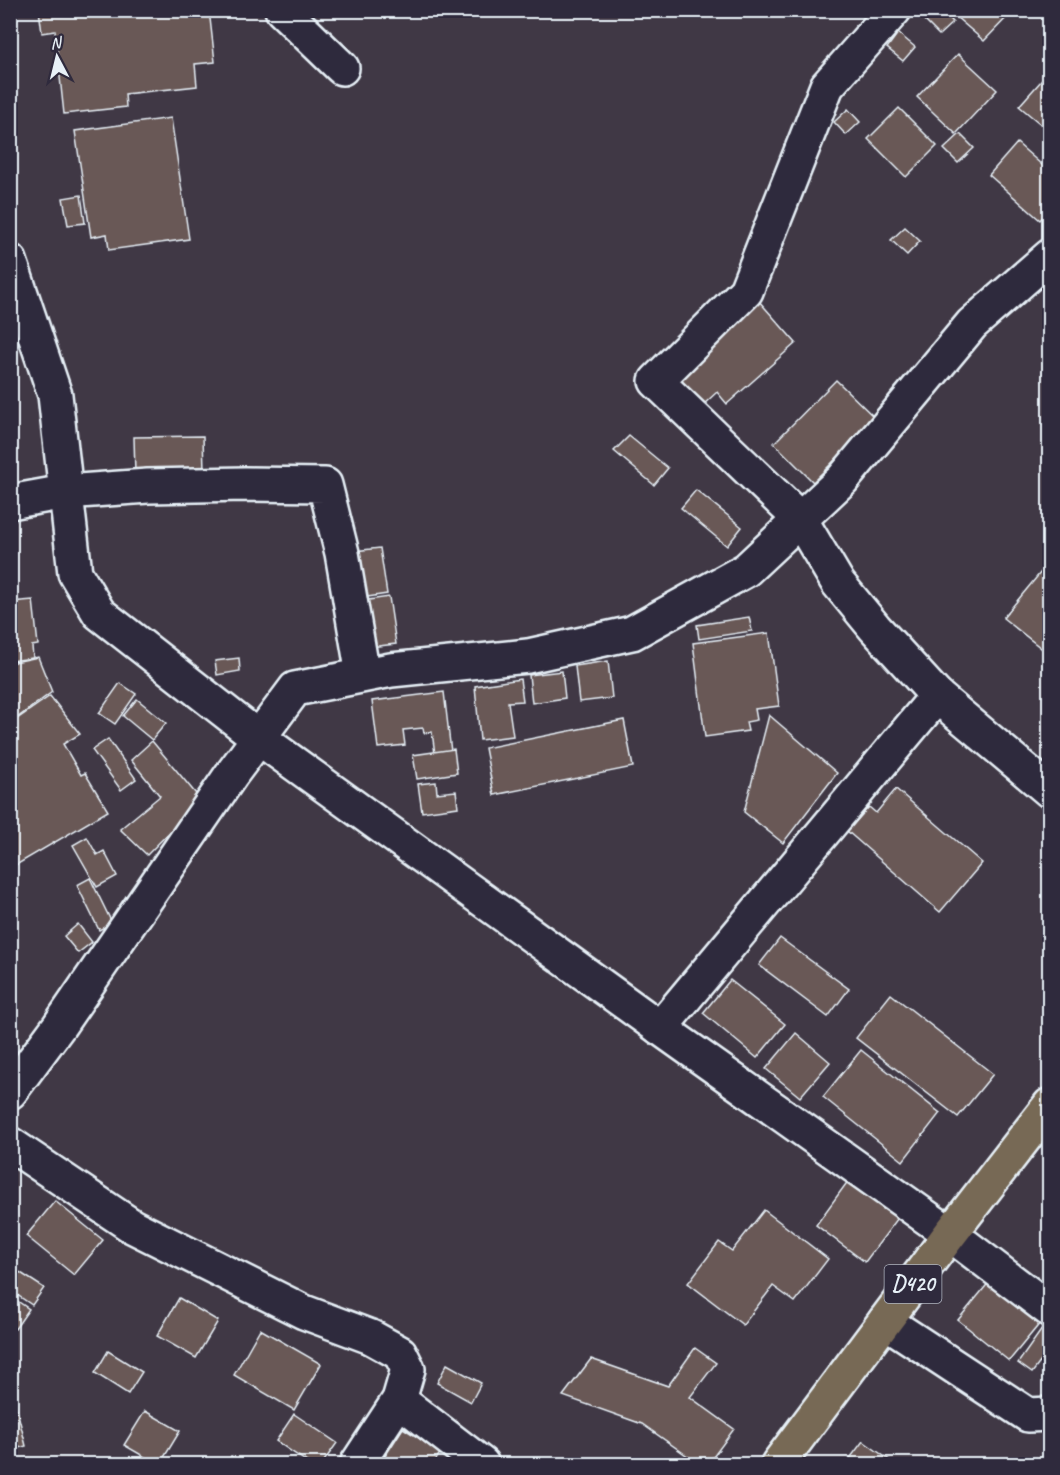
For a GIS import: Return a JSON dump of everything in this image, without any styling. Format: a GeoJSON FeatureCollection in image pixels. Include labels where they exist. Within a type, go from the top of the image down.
{"type":"FeatureCollection","features":[{"type":"Feature","properties":{"kind":"main road","name":"D420"},"geometry":{"type":"LineString","coordinates":[[778,1464],[950,1234],[1050,1105]]}},
{"type":"Feature","properties":{"kind":"street"},"geometry":{"type":"LineString","coordinates":[[282,10],[342,68]]}},
{"type":"Feature","properties":{"kind":"street"},"geometry":{"type":"LineString","coordinates":[[894,10],[826,86],[746,291],[656,381],[800,519],[838,583],[875,628],[937,696],[1050,791]]}},
{"type":"Feature","properties":{"kind":"street"},"geometry":{"type":"LineString","coordinates":[[10,1092],[59,1026],[231,775],[295,689],[391,670],[528,656],[632,633],[746,570],[842,480],[972,324],[1050,256]]}},
{"type":"Feature","properties":{"kind":"street"},"geometry":{"type":"LineString","coordinates":[[10,261],[55,395],[75,573],[99,612],[259,738],[950,1234],[1050,1310]]}},
{"type":"Feature","properties":{"kind":"street"},"geometry":{"type":"LineString","coordinates":[[10,502],[65,492],[148,486],[325,484],[342,553],[363,675]]}},
{"type":"Feature","properties":{"kind":"street"},"geometry":{"type":"LineString","coordinates":[[660,1028],[937,696]]}},
{"type":"Feature","properties":{"kind":"street"},"geometry":{"type":"LineString","coordinates":[[10,1144],[132,1226],[304,1312],[371,1337],[400,1353],[408,1369],[399,1400],[357,1464]]}},
{"type":"Feature","properties":{"kind":"street"},"geometry":{"type":"LineString","coordinates":[[885,1321],[1028,1415],[1050,1414]]}},
{"type":"Feature","properties":{"kind":"street"},"geometry":{"type":"LineString","coordinates":[[399,1400],[482,1464]]}},
{"type":"Feature","properties":{"kind":"building"},"geometry":{"type":"Polygon","coordinates":[[[39,10],[209,10],[215,62],[195,64],[197,86],[125,94],[126,107],[64,114],[55,31],[42,33],[39,10]]]}},
{"type":"Feature","properties":{"kind":"building"},"geometry":{"type":"Polygon","coordinates":[[[934,10],[942,10],[953,22],[939,35],[924,20],[934,10]]]}},
{"type":"Feature","properties":{"kind":"building"},"geometry":{"type":"Polygon","coordinates":[[[948,10],[1003,10],[1009,15],[984,41],[948,10]]]}},
{"type":"Feature","properties":{"kind":"building"},"geometry":{"type":"Polygon","coordinates":[[[898,33],[915,47],[903,61],[887,48],[898,33]]]}},
{"type":"Feature","properties":{"kind":"building"},"geometry":{"type":"Polygon","coordinates":[[[958,54],[997,90],[956,134],[917,97],[958,54]]]}},
{"type":"Feature","properties":{"kind":"building"},"geometry":{"type":"Polygon","coordinates":[[[1050,71],[1050,132],[1019,106],[1050,71]]]}},
{"type":"Feature","properties":{"kind":"building"},"geometry":{"type":"Polygon","coordinates":[[[899,108],[937,146],[906,177],[868,139],[899,108]]]}},
{"type":"Feature","properties":{"kind":"building"},"geometry":{"type":"Polygon","coordinates":[[[848,109],[860,122],[846,135],[834,122],[848,109]]]}},
{"type":"Feature","properties":{"kind":"building"},"geometry":{"type":"Polygon","coordinates":[[[171,118],[189,239],[109,250],[107,234],[91,237],[75,131],[171,118]]]}},
{"type":"Feature","properties":{"kind":"building"},"geometry":{"type":"Polygon","coordinates":[[[960,134],[974,148],[958,163],[944,149],[960,134]]]}},
{"type":"Feature","properties":{"kind":"building"},"geometry":{"type":"Polygon","coordinates":[[[1017,143],[1050,172],[1050,209],[1040,220],[989,175],[1017,143]]]}},
{"type":"Feature","properties":{"kind":"building"},"geometry":{"type":"Polygon","coordinates":[[[81,195],[85,223],[68,225],[63,198],[81,195]]]}},
{"type":"Feature","properties":{"kind":"building"},"geometry":{"type":"Polygon","coordinates":[[[905,227],[920,241],[907,255],[891,240],[905,227]]]}},
{"type":"Feature","properties":{"kind":"building"},"geometry":{"type":"Polygon","coordinates":[[[758,300],[796,343],[727,404],[717,392],[703,405],[675,374],[758,300]]]}},
{"type":"Feature","properties":{"kind":"building"},"geometry":{"type":"Polygon","coordinates":[[[836,380],[876,419],[813,482],[774,443],[836,380]]]}},
{"type":"Feature","properties":{"kind":"building"},"geometry":{"type":"Polygon","coordinates":[[[203,436],[204,471],[135,473],[134,437],[203,436]]]}},
{"type":"Feature","properties":{"kind":"building"},"geometry":{"type":"Polygon","coordinates":[[[629,436],[668,468],[654,485],[614,451],[629,436]]]}},
{"type":"Feature","properties":{"kind":"building"},"geometry":{"type":"Polygon","coordinates":[[[696,490],[742,527],[727,546],[681,508],[696,490]]]}},
{"type":"Feature","properties":{"kind":"building"},"geometry":{"type":"Polygon","coordinates":[[[380,548],[387,594],[361,598],[354,551],[380,548]]]}},
{"type":"Feature","properties":{"kind":"building"},"geometry":{"type":"Polygon","coordinates":[[[1050,561],[1050,655],[1003,618],[1050,561]]]}},
{"type":"Feature","properties":{"kind":"building"},"geometry":{"type":"Polygon","coordinates":[[[389,597],[396,644],[370,647],[362,601],[389,597]]]}},
{"type":"Feature","properties":{"kind":"building"},"geometry":{"type":"Polygon","coordinates":[[[33,600],[38,645],[32,646],[33,658],[10,661],[10,602],[33,600]]]}},
{"type":"Feature","properties":{"kind":"building"},"geometry":{"type":"Polygon","coordinates":[[[749,617],[752,631],[699,639],[697,625],[749,617]]]}},
{"type":"Feature","properties":{"kind":"building"},"geometry":{"type":"Polygon","coordinates":[[[769,633],[779,706],[755,709],[757,720],[746,722],[748,731],[705,737],[693,643],[769,633]]]}},
{"type":"Feature","properties":{"kind":"building"},"geometry":{"type":"Polygon","coordinates":[[[38,657],[52,692],[10,723],[10,663],[38,657]]]}},
{"type":"Feature","properties":{"kind":"building"},"geometry":{"type":"Polygon","coordinates":[[[239,658],[240,671],[217,675],[215,661],[239,658]]]}},
{"type":"Feature","properties":{"kind":"building"},"geometry":{"type":"Polygon","coordinates":[[[608,661],[612,698],[579,702],[575,666],[608,661]]]}},
{"type":"Feature","properties":{"kind":"building"},"geometry":{"type":"Polygon","coordinates":[[[562,671],[565,698],[532,703],[529,675],[562,671]]]}},
{"type":"Feature","properties":{"kind":"building"},"geometry":{"type":"Polygon","coordinates":[[[520,679],[523,701],[508,702],[513,736],[480,740],[475,686],[520,679]]]}},
{"type":"Feature","properties":{"kind":"building"},"geometry":{"type":"Polygon","coordinates":[[[120,683],[136,694],[115,724],[99,713],[120,683]]]}},
{"type":"Feature","properties":{"kind":"building"},"geometry":{"type":"Polygon","coordinates":[[[444,692],[451,752],[435,754],[432,732],[424,733],[423,728],[403,730],[405,745],[378,748],[372,701],[444,692]]]}},
{"type":"Feature","properties":{"kind":"building"},"geometry":{"type":"Polygon","coordinates":[[[50,696],[80,734],[63,744],[81,775],[85,773],[108,811],[11,868],[10,724],[50,696]]]}},
{"type":"Feature","properties":{"kind":"building"},"geometry":{"type":"Polygon","coordinates":[[[137,699],[166,723],[152,740],[123,716],[137,699]]]}},
{"type":"Feature","properties":{"kind":"building"},"geometry":{"type":"Polygon","coordinates":[[[769,715],[837,773],[783,843],[744,812],[769,715]]]}},
{"type":"Feature","properties":{"kind":"building"},"geometry":{"type":"Polygon","coordinates":[[[624,720],[633,767],[494,795],[485,748],[624,720]]]}},
{"type":"Feature","properties":{"kind":"building"},"geometry":{"type":"Polygon","coordinates":[[[108,739],[136,779],[121,790],[92,750],[108,739]]]}},
{"type":"Feature","properties":{"kind":"building"},"geometry":{"type":"Polygon","coordinates":[[[152,741],[201,800],[147,855],[120,829],[160,796],[131,760],[152,741]]]}},
{"type":"Feature","properties":{"kind":"building"},"geometry":{"type":"Polygon","coordinates":[[[454,749],[457,773],[417,779],[413,755],[454,749]]]}},
{"type":"Feature","properties":{"kind":"building"},"geometry":{"type":"Polygon","coordinates":[[[436,782],[437,793],[456,791],[458,807],[422,812],[418,784],[436,782]]]}},
{"type":"Feature","properties":{"kind":"building"},"geometry":{"type":"Polygon","coordinates":[[[896,789],[982,863],[940,912],[847,831],[869,807],[876,813],[896,789]]]}},
{"type":"Feature","properties":{"kind":"building"},"geometry":{"type":"Polygon","coordinates":[[[87,837],[97,855],[104,851],[117,876],[97,887],[73,845],[87,837]]]}},
{"type":"Feature","properties":{"kind":"building"},"geometry":{"type":"Polygon","coordinates":[[[90,878],[112,923],[99,930],[77,885],[90,878]]]}},
{"type":"Feature","properties":{"kind":"building"},"geometry":{"type":"Polygon","coordinates":[[[78,924],[92,942],[78,953],[64,936],[78,924]]]}},
{"type":"Feature","properties":{"kind":"building"},"geometry":{"type":"Polygon","coordinates":[[[780,938],[849,989],[828,1017],[759,965],[780,938]]]}},
{"type":"Feature","properties":{"kind":"building"},"geometry":{"type":"Polygon","coordinates":[[[730,980],[785,1024],[757,1058],[703,1013],[730,980]]]}},
{"type":"Feature","properties":{"kind":"building"},"geometry":{"type":"Polygon","coordinates":[[[891,994],[993,1074],[958,1117],[856,1038],[891,994]]]}},
{"type":"Feature","properties":{"kind":"building"},"geometry":{"type":"Polygon","coordinates":[[[796,1033],[830,1062],[800,1097],[766,1069],[796,1033]]]}},
{"type":"Feature","properties":{"kind":"building"},"geometry":{"type":"Polygon","coordinates":[[[861,1050],[940,1113],[903,1161],[823,1097],[861,1050]]]}},
{"type":"Feature","properties":{"kind":"building"},"geometry":{"type":"Polygon","coordinates":[[[851,1177],[901,1214],[865,1262],[816,1225],[851,1177]]]}},
{"type":"Feature","properties":{"kind":"building"},"geometry":{"type":"Polygon","coordinates":[[[55,1201],[103,1240],[74,1275],[26,1236],[55,1201]]]}},
{"type":"Feature","properties":{"kind":"building"},"geometry":{"type":"Polygon","coordinates":[[[764,1210],[828,1259],[795,1302],[773,1286],[743,1325],[688,1283],[719,1242],[732,1251],[764,1210]]]}},
{"type":"Feature","properties":{"kind":"building"},"geometry":{"type":"Polygon","coordinates":[[[10,1266],[44,1288],[32,1305],[10,1290],[10,1266]]]}},
{"type":"Feature","properties":{"kind":"building"},"geometry":{"type":"Polygon","coordinates":[[[990,1281],[1041,1322],[1009,1361],[958,1320],[990,1281]]]}},
{"type":"Feature","properties":{"kind":"building"},"geometry":{"type":"Polygon","coordinates":[[[10,1296],[29,1309],[15,1329],[10,1326],[10,1296]]]}},
{"type":"Feature","properties":{"kind":"building"},"geometry":{"type":"Polygon","coordinates":[[[179,1298],[218,1321],[196,1358],[157,1336],[179,1298]]]}},
{"type":"Feature","properties":{"kind":"building"},"geometry":{"type":"Polygon","coordinates":[[[1047,1322],[1050,1324],[1050,1349],[1032,1373],[1018,1363],[1047,1322]]]}},
{"type":"Feature","properties":{"kind":"building"},"geometry":{"type":"Polygon","coordinates":[[[260,1329],[321,1364],[294,1410],[234,1375],[260,1329]]]}},
{"type":"Feature","properties":{"kind":"building"},"geometry":{"type":"Polygon","coordinates":[[[695,1348],[716,1363],[690,1397],[734,1429],[708,1464],[699,1464],[642,1424],[563,1396],[591,1359],[668,1386],[695,1348]]]}},
{"type":"Feature","properties":{"kind":"building"},"geometry":{"type":"Polygon","coordinates":[[[108,1351],[142,1372],[128,1394],[95,1373],[108,1351]]]}},
{"type":"Feature","properties":{"kind":"building"},"geometry":{"type":"Polygon","coordinates":[[[447,1364],[481,1383],[471,1402],[437,1383],[447,1364]]]}},
{"type":"Feature","properties":{"kind":"building"},"geometry":{"type":"Polygon","coordinates":[[[10,1390],[12,1390],[26,1446],[10,1450],[10,1390]]]}},
{"type":"Feature","properties":{"kind":"building"},"geometry":{"type":"Polygon","coordinates":[[[145,1411],[180,1431],[160,1464],[124,1445],[145,1411]]]}},
{"type":"Feature","properties":{"kind":"building"},"geometry":{"type":"Polygon","coordinates":[[[294,1414],[337,1443],[322,1464],[310,1464],[276,1441],[294,1414]]]}},
{"type":"Feature","properties":{"kind":"building"},"geometry":{"type":"Polygon","coordinates":[[[403,1428],[441,1452],[433,1464],[380,1464],[403,1428]]]}},
{"type":"Feature","properties":{"kind":"building"},"geometry":{"type":"Polygon","coordinates":[[[863,1441],[895,1464],[852,1464],[848,1461],[863,1441]]]}},
{"type":"Feature","properties":{"kind":"building"},"geometry":{"type":"Polygon","coordinates":[[[231,1456],[245,1464],[226,1464],[231,1456]]]}}]}
